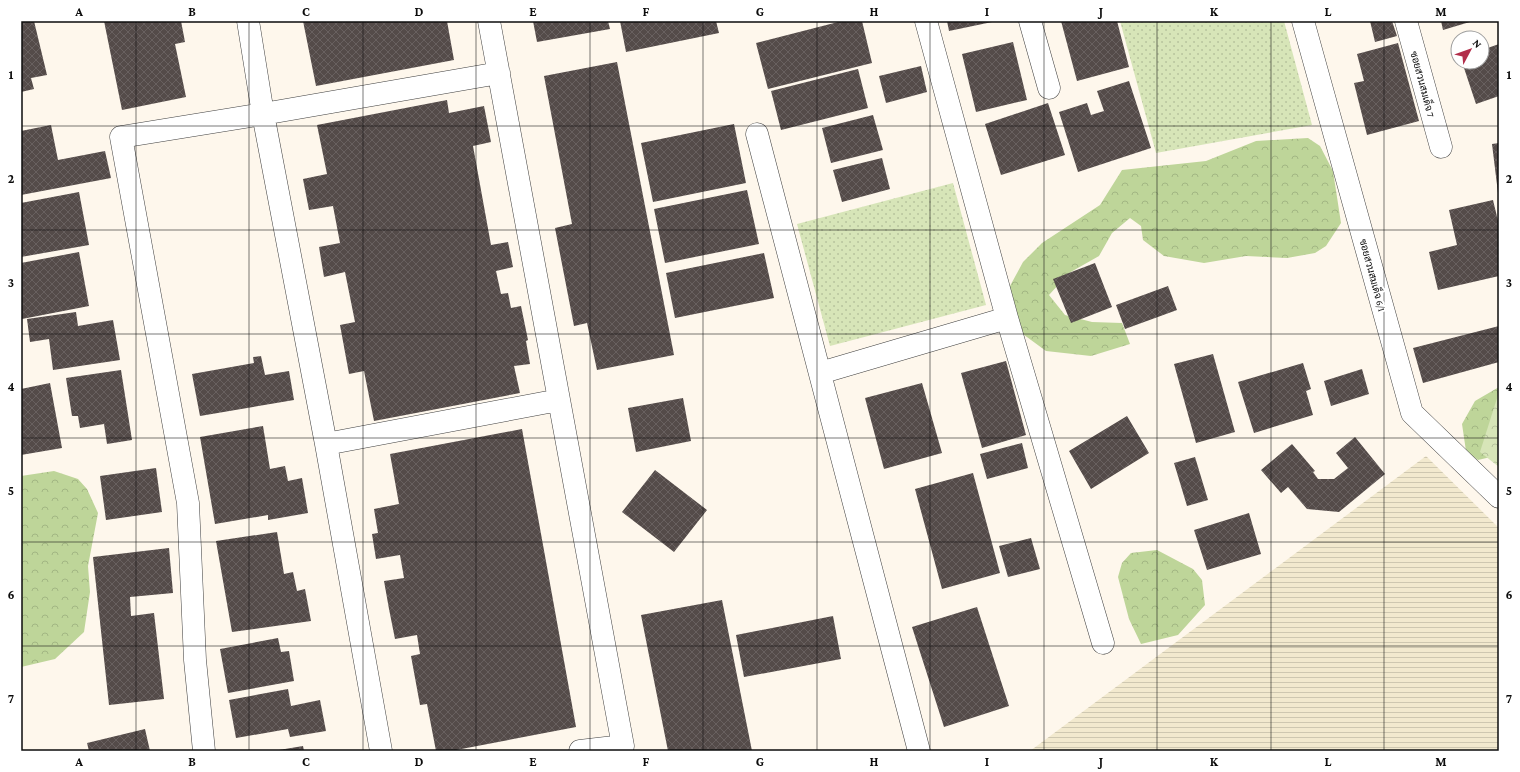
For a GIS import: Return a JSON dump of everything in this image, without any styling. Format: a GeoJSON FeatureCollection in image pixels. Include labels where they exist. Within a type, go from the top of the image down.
{"type":"FeatureCollection","features":[{"type":"Feature","properties":{"kind":"street"},"geometry":{"type":"LineString","coordinates":[[248,21],[263,114],[326,444],[381,751]]}},
{"type":"Feature","properties":{"kind":"street"},"geometry":{"type":"LineString","coordinates":[[489,21],[623,746],[580,751]]}},
{"type":"Feature","properties":{"kind":"street"},"geometry":{"type":"LineString","coordinates":[[926,21],[1006,318],[1104,643]]}},
{"type":"Feature","properties":{"kind":"street"},"geometry":{"type":"LineString","coordinates":[[1030,21],[1049,88]]}},
{"type":"Feature","properties":{"kind":"street","name":"ซอยสวนสมเด็จ 6/1"},"geometry":{"type":"LineString","coordinates":[[1303,21],[1412,413],[1499,497]]}},
{"type":"Feature","properties":{"kind":"street","name":"ซอยสวนสมเด็จ 7"},"geometry":{"type":"LineString","coordinates":[[1406,21],[1441,147]]}},
{"type":"Feature","properties":{"kind":"street"},"geometry":{"type":"LineString","coordinates":[[204,751],[195,660],[188,504],[121,137],[499,73]]}},
{"type":"Feature","properties":{"kind":"street"},"geometry":{"type":"LineString","coordinates":[[757,134],[919,751]]}},
{"type":"Feature","properties":{"kind":"street"},"geometry":{"type":"LineString","coordinates":[[820,373],[1006,318]]}},
{"type":"Feature","properties":{"kind":"street"},"geometry":{"type":"LineString","coordinates":[[326,444],[559,400]]}},
{"type":"Feature","properties":{"kind":"shaded area"},"geometry":{"type":"Polygon","coordinates":[[[1426,456],[1499,528],[1499,751],[1030,751],[1426,456]]]}},
{"type":"Feature","properties":{"kind":"green space"},"geometry":{"type":"Polygon","coordinates":[[[1120,21],[1284,21],[1312,125],[1156,153],[1120,21]]]}},
{"type":"Feature","properties":{"kind":"green space"},"geometry":{"type":"Polygon","coordinates":[[[1308,138],[1320,146],[1333,171],[1341,223],[1326,246],[1315,253],[1287,258],[1246,256],[1204,263],[1164,256],[1143,240],[1141,226],[1130,218],[1112,233],[1099,256],[1069,273],[1049,295],[1065,315],[1092,322],[1122,323],[1130,344],[1091,356],[1046,351],[1016,329],[1011,317],[1010,286],[1023,262],[1042,243],[1100,205],[1122,170],[1206,161],[1256,141],[1308,138]]]}},
{"type":"Feature","properties":{"kind":"green space"},"geometry":{"type":"Polygon","coordinates":[[[953,183],[986,305],[830,346],[797,224],[953,183]]]}},
{"type":"Feature","properties":{"kind":"green space"},"geometry":{"type":"Polygon","coordinates":[[[1499,387],[1499,455],[1478,460],[1466,451],[1462,424],[1475,401],[1499,387]]]}},
{"type":"Feature","properties":{"kind":"green space"},"geometry":{"type":"Polygon","coordinates":[[[1499,392],[1499,467],[1480,452],[1499,392]]]}},
{"type":"Feature","properties":{"kind":"green space"},"geometry":{"type":"Polygon","coordinates":[[[54,471],[78,479],[87,489],[98,513],[88,566],[90,592],[84,632],[55,659],[21,667],[21,476],[54,471]]]}},
{"type":"Feature","properties":{"kind":"green space"},"geometry":{"type":"Polygon","coordinates":[[[1157,550],[1193,569],[1202,580],[1205,605],[1178,635],[1141,644],[1129,619],[1118,577],[1122,563],[1131,553],[1157,550]]]}},
{"type":"Feature","properties":{"kind":"building"},"geometry":{"type":"Polygon","coordinates":[[[21,21],[34,21],[47,75],[31,78],[34,89],[21,92],[21,21]]]}},
{"type":"Feature","properties":{"kind":"building"},"geometry":{"type":"Polygon","coordinates":[[[104,21],[181,21],[185,42],[175,44],[186,97],[122,110],[104,21]]]}},
{"type":"Feature","properties":{"kind":"building"},"geometry":{"type":"Polygon","coordinates":[[[303,21],[447,21],[454,60],[316,86],[303,21]]]}},
{"type":"Feature","properties":{"kind":"building"},"geometry":{"type":"Polygon","coordinates":[[[533,21],[608,21],[610,29],[537,42],[533,21]]]}},
{"type":"Feature","properties":{"kind":"building"},"geometry":{"type":"Polygon","coordinates":[[[620,21],[716,21],[719,33],[626,52],[620,21]]]}},
{"type":"Feature","properties":{"kind":"building"},"geometry":{"type":"Polygon","coordinates":[[[842,21],[862,21],[872,63],[768,89],[756,43],[842,21]]]}},
{"type":"Feature","properties":{"kind":"building"},"geometry":{"type":"Polygon","coordinates":[[[947,21],[992,21],[992,22],[949,31],[947,21]]]}},
{"type":"Feature","properties":{"kind":"building"},"geometry":{"type":"Polygon","coordinates":[[[1061,21],[1117,21],[1129,67],[1077,81],[1061,21]]]}},
{"type":"Feature","properties":{"kind":"building"},"geometry":{"type":"Polygon","coordinates":[[[1370,21],[1392,21],[1397,36],[1375,42],[1370,21]]]}},
{"type":"Feature","properties":{"kind":"building"},"geometry":{"type":"Polygon","coordinates":[[[1441,21],[1473,21],[1443,30],[1441,21]]]}},
{"type":"Feature","properties":{"kind":"building"},"geometry":{"type":"Polygon","coordinates":[[[1013,42],[1027,100],[976,112],[962,54],[1013,42]]]}},
{"type":"Feature","properties":{"kind":"building"},"geometry":{"type":"Polygon","coordinates":[[[1398,43],[1419,121],[1367,135],[1354,83],[1364,81],[1357,54],[1398,43]]]}},
{"type":"Feature","properties":{"kind":"building"},"geometry":{"type":"Polygon","coordinates":[[[1499,44],[1499,96],[1476,104],[1465,70],[1490,70],[1490,47],[1499,44]]]}},
{"type":"Feature","properties":{"kind":"building"},"geometry":{"type":"Polygon","coordinates":[[[617,62],[674,355],[597,370],[587,323],[574,326],[555,228],[572,224],[544,76],[617,62]]]}},
{"type":"Feature","properties":{"kind":"building"},"geometry":{"type":"Polygon","coordinates":[[[921,66],[927,92],[886,103],[879,76],[921,66]]]}},
{"type":"Feature","properties":{"kind":"building"},"geometry":{"type":"Polygon","coordinates":[[[858,69],[868,108],[781,130],[771,91],[858,69]]]}},
{"type":"Feature","properties":{"kind":"building"},"geometry":{"type":"Polygon","coordinates":[[[1129,81],[1151,148],[1078,172],[1059,112],[1087,103],[1091,115],[1104,111],[1097,91],[1129,81]]]}},
{"type":"Feature","properties":{"kind":"building"},"geometry":{"type":"Polygon","coordinates":[[[447,100],[449,113],[484,106],[491,142],[473,146],[491,245],[508,242],[513,267],[496,271],[501,294],[508,293],[511,308],[521,306],[528,340],[526,341],[530,364],[514,366],[520,393],[374,421],[364,371],[349,374],[340,325],[355,322],[345,272],[324,277],[319,247],[340,243],[333,206],[309,210],[303,179],[327,174],[317,125],[447,100]]]}},
{"type":"Feature","properties":{"kind":"building"},"geometry":{"type":"Polygon","coordinates":[[[1048,103],[1065,155],[1001,175],[985,124],[1048,103]]]}},
{"type":"Feature","properties":{"kind":"building"},"geometry":{"type":"Polygon","coordinates":[[[873,115],[883,150],[831,163],[822,128],[873,115]]]}},
{"type":"Feature","properties":{"kind":"building"},"geometry":{"type":"Polygon","coordinates":[[[734,124],[746,183],[653,202],[641,143],[734,124]]]}},
{"type":"Feature","properties":{"kind":"building"},"geometry":{"type":"Polygon","coordinates":[[[51,125],[58,160],[105,151],[111,178],[21,195],[21,131],[51,125]]]}},
{"type":"Feature","properties":{"kind":"building"},"geometry":{"type":"Polygon","coordinates":[[[1499,143],[1499,193],[1498,193],[1492,144],[1499,143]]]}},
{"type":"Feature","properties":{"kind":"building"},"geometry":{"type":"Polygon","coordinates":[[[882,158],[890,189],[842,202],[833,170],[882,158]]]}},
{"type":"Feature","properties":{"kind":"building"},"geometry":{"type":"Polygon","coordinates":[[[747,190],[759,244],[665,263],[654,209],[747,190]]]}},
{"type":"Feature","properties":{"kind":"building"},"geometry":{"type":"Polygon","coordinates":[[[79,192],[89,245],[21,257],[21,203],[79,192]]]}},
{"type":"Feature","properties":{"kind":"building"},"geometry":{"type":"Polygon","coordinates":[[[1493,200],[1499,225],[1499,276],[1438,290],[1429,252],[1457,245],[1449,210],[1493,200]]]}},
{"type":"Feature","properties":{"kind":"building"},"geometry":{"type":"Polygon","coordinates":[[[79,252],[89,306],[22,319],[21,263],[79,252]]]}},
{"type":"Feature","properties":{"kind":"building"},"geometry":{"type":"Polygon","coordinates":[[[764,253],[774,298],[675,318],[666,273],[764,253]]]}},
{"type":"Feature","properties":{"kind":"building"},"geometry":{"type":"Polygon","coordinates":[[[1095,263],[1112,307],[1071,323],[1053,279],[1095,263]]]}},
{"type":"Feature","properties":{"kind":"building"},"geometry":{"type":"Polygon","coordinates":[[[1168,286],[1177,310],[1125,329],[1116,305],[1168,286]]]}},
{"type":"Feature","properties":{"kind":"building"},"geometry":{"type":"Polygon","coordinates":[[[76,312],[78,326],[113,320],[120,360],[53,370],[49,339],[30,342],[27,319],[76,312]]]}},
{"type":"Feature","properties":{"kind":"building"},"geometry":{"type":"Polygon","coordinates":[[[1499,326],[1499,362],[1423,383],[1413,348],[1499,326]]]}},
{"type":"Feature","properties":{"kind":"building"},"geometry":{"type":"Polygon","coordinates":[[[1213,354],[1235,432],[1196,443],[1174,364],[1213,354]]]}},
{"type":"Feature","properties":{"kind":"building"},"geometry":{"type":"Polygon","coordinates":[[[261,356],[265,375],[289,371],[294,400],[200,416],[192,374],[254,363],[253,357],[261,356]]]}},
{"type":"Feature","properties":{"kind":"building"},"geometry":{"type":"Polygon","coordinates":[[[1006,361],[1026,435],[982,448],[961,373],[1006,361]]]}},
{"type":"Feature","properties":{"kind":"building"},"geometry":{"type":"Polygon","coordinates":[[[1303,363],[1311,389],[1306,391],[1313,415],[1254,433],[1238,382],[1303,363]]]}},
{"type":"Feature","properties":{"kind":"building"},"geometry":{"type":"Polygon","coordinates":[[[1362,369],[1369,394],[1331,406],[1324,381],[1362,369]]]}},
{"type":"Feature","properties":{"kind":"building"},"geometry":{"type":"Polygon","coordinates":[[[121,370],[132,440],[107,444],[104,424],[80,428],[78,416],[72,416],[66,378],[121,370]]]}},
{"type":"Feature","properties":{"kind":"building"},"geometry":{"type":"Polygon","coordinates":[[[50,383],[62,448],[21,455],[21,389],[50,383]]]}},
{"type":"Feature","properties":{"kind":"building"},"geometry":{"type":"Polygon","coordinates":[[[922,383],[942,453],[884,469],[865,398],[922,383]]]}},
{"type":"Feature","properties":{"kind":"building"},"geometry":{"type":"Polygon","coordinates":[[[683,398],[691,441],[636,452],[628,408],[683,398]]]}},
{"type":"Feature","properties":{"kind":"building"},"geometry":{"type":"Polygon","coordinates":[[[1127,416],[1149,453],[1091,489],[1069,451],[1127,416]]]}},
{"type":"Feature","properties":{"kind":"building"},"geometry":{"type":"Polygon","coordinates":[[[263,426],[270,469],[285,466],[288,481],[302,478],[308,513],[268,520],[268,515],[215,524],[200,437],[263,426]]]}},
{"type":"Feature","properties":{"kind":"building"},"geometry":{"type":"Polygon","coordinates":[[[522,429],[576,727],[451,751],[436,751],[427,704],[420,705],[411,656],[420,654],[417,635],[395,639],[389,609],[384,581],[404,578],[400,555],[376,559],[372,534],[378,533],[374,509],[399,504],[390,454],[522,429]]]}},
{"type":"Feature","properties":{"kind":"building"},"geometry":{"type":"Polygon","coordinates":[[[1355,437],[1385,474],[1339,512],[1307,509],[1288,487],[1281,493],[1261,470],[1292,444],[1315,471],[1313,472],[1318,479],[1334,479],[1348,468],[1336,453],[1355,437]]]}},
{"type":"Feature","properties":{"kind":"building"},"geometry":{"type":"Polygon","coordinates":[[[1022,443],[1028,468],[987,479],[980,454],[1022,443]]]}},
{"type":"Feature","properties":{"kind":"building"},"geometry":{"type":"Polygon","coordinates":[[[1195,457],[1208,500],[1187,506],[1174,463],[1195,457]]]}},
{"type":"Feature","properties":{"kind":"building"},"geometry":{"type":"Polygon","coordinates":[[[156,468],[162,512],[106,520],[100,476],[156,468]]]}},
{"type":"Feature","properties":{"kind":"building"},"geometry":{"type":"Polygon","coordinates":[[[655,470],[707,510],[674,552],[622,512],[655,470]]]}},
{"type":"Feature","properties":{"kind":"building"},"geometry":{"type":"Polygon","coordinates":[[[973,473],[1000,573],[942,589],[915,489],[973,473]]]}},
{"type":"Feature","properties":{"kind":"building"},"geometry":{"type":"Polygon","coordinates":[[[1249,513],[1261,554],[1207,570],[1194,530],[1249,513]]]}},
{"type":"Feature","properties":{"kind":"building"},"geometry":{"type":"Polygon","coordinates":[[[277,532],[284,574],[293,572],[297,591],[305,589],[311,621],[232,632],[216,541],[277,532]]]}},
{"type":"Feature","properties":{"kind":"building"},"geometry":{"type":"Polygon","coordinates":[[[1031,538],[1040,569],[1008,577],[999,546],[1031,538]]]}},
{"type":"Feature","properties":{"kind":"building"},"geometry":{"type":"Polygon","coordinates":[[[169,548],[173,593],[130,597],[131,616],[154,613],[164,699],[109,705],[93,557],[169,548]]]}},
{"type":"Feature","properties":{"kind":"building"},"geometry":{"type":"Polygon","coordinates":[[[722,600],[752,751],[668,751],[641,615],[722,600]]]}},
{"type":"Feature","properties":{"kind":"building"},"geometry":{"type":"Polygon","coordinates":[[[977,607],[1009,706],[944,727],[912,627],[977,607]]]}},
{"type":"Feature","properties":{"kind":"building"},"geometry":{"type":"Polygon","coordinates":[[[833,616],[841,659],[744,677],[736,635],[833,616]]]}},
{"type":"Feature","properties":{"kind":"building"},"geometry":{"type":"Polygon","coordinates":[[[278,638],[281,652],[289,651],[294,681],[228,693],[220,649],[278,638]]]}},
{"type":"Feature","properties":{"kind":"building"},"geometry":{"type":"Polygon","coordinates":[[[288,689],[291,706],[320,700],[326,731],[290,737],[288,729],[236,738],[229,700],[288,689]]]}},
{"type":"Feature","properties":{"kind":"building"},"geometry":{"type":"Polygon","coordinates":[[[145,729],[150,751],[89,751],[87,743],[145,729]]]}},
{"type":"Feature","properties":{"kind":"building"},"geometry":{"type":"Polygon","coordinates":[[[303,746],[304,751],[279,751],[279,750],[303,746]]]}}]}
